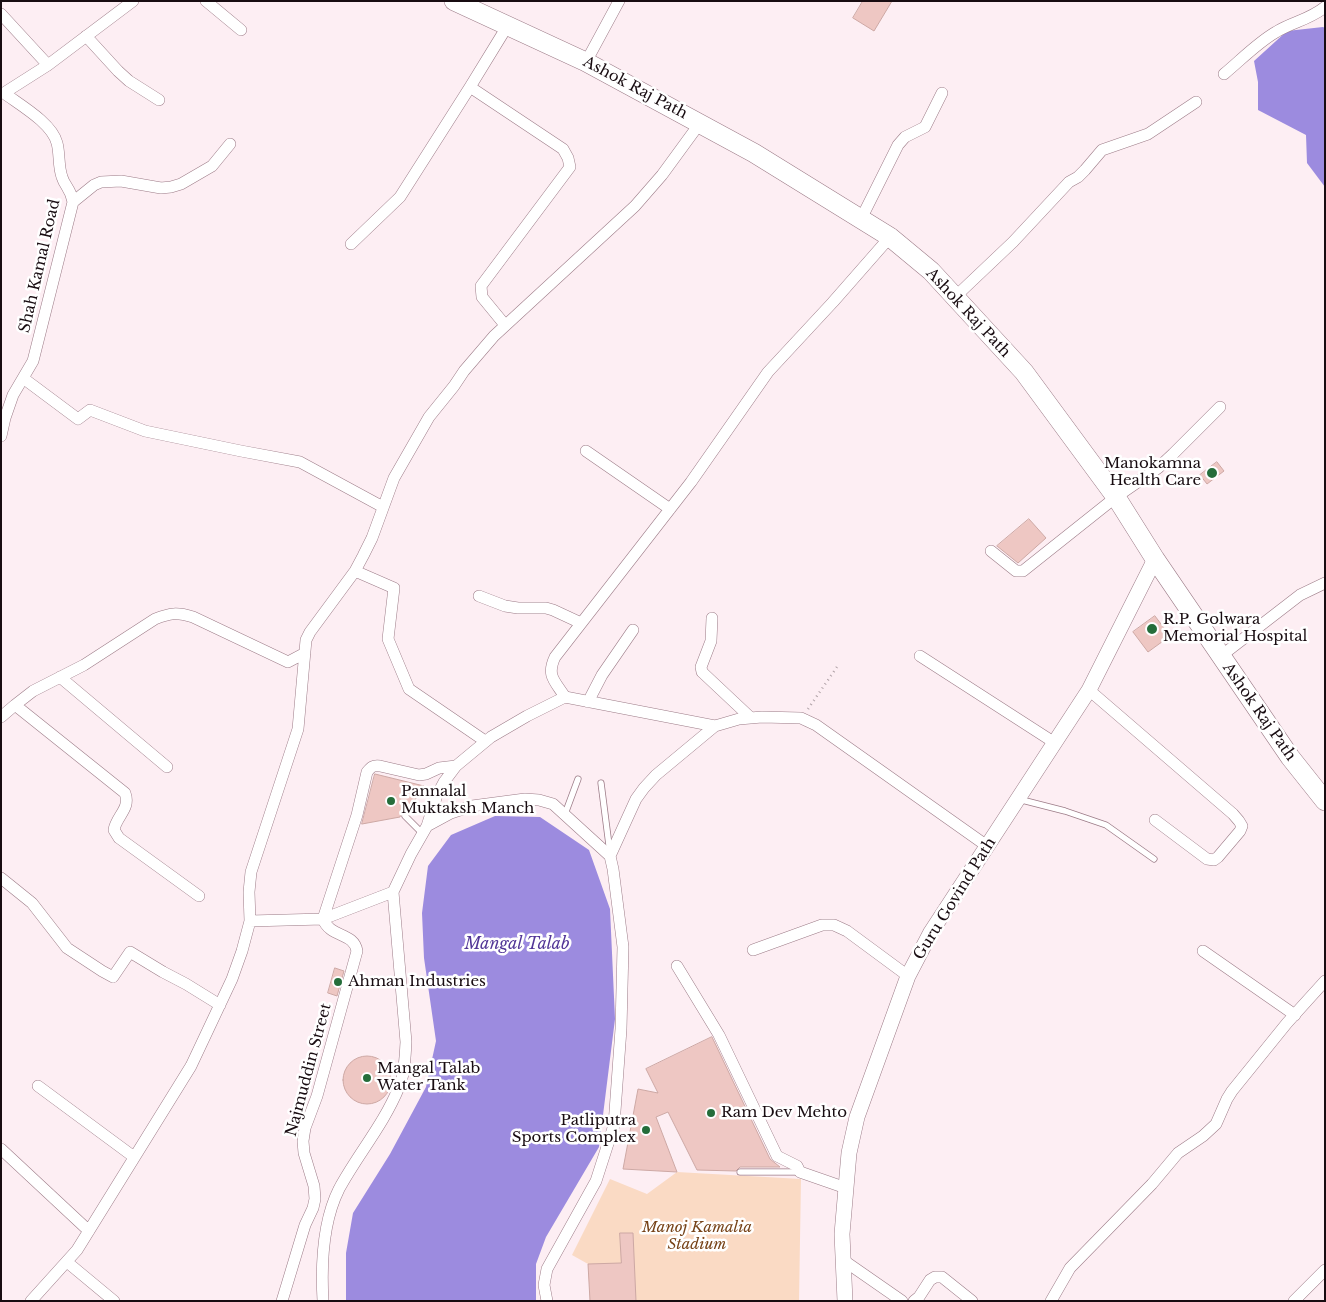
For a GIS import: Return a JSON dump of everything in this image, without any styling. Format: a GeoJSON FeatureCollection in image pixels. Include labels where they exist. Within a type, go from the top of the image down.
{"type":"FeatureCollection","features":[{"type":"Feature","properties":{"kind":"main road","name":"Ashok Raj Path"},"geometry":{"type":"LineString","coordinates":[[454,1],[586,62],[754,153],[890,237],[931,271],[1024,372],[1116,497],[1155,559],[1290,757],[1325,801]]}},
{"type":"Feature","properties":{"kind":"street"},"geometry":{"type":"LineString","coordinates":[[3,93],[48,64],[133,1]]}},
{"type":"Feature","properties":{"kind":"street"},"geometry":{"type":"LineString","coordinates":[[206,1],[241,30]]}},
{"type":"Feature","properties":{"kind":"street"},"geometry":{"type":"LineString","coordinates":[[586,62],[619,1]]}},
{"type":"Feature","properties":{"kind":"street"},"geometry":{"type":"LineString","coordinates":[[1224,74],[1278,30],[1307,19],[1325,7]]}},
{"type":"Feature","properties":{"kind":"street"},"geometry":{"type":"LineString","coordinates":[[1,14],[48,64]]}},
{"type":"Feature","properties":{"kind":"street"},"geometry":{"type":"LineString","coordinates":[[351,244],[400,197],[508,25]]}},
{"type":"Feature","properties":{"kind":"street"},"geometry":{"type":"LineString","coordinates":[[86,36],[128,81],[159,100]]}},
{"type":"Feature","properties":{"kind":"street"},"geometry":{"type":"LineString","coordinates":[[470,87],[563,149],[570,167],[481,286],[482,298],[505,325]]}},
{"type":"Feature","properties":{"kind":"street","name":"Shah Kamal Road"},"geometry":{"type":"LineString","coordinates":[[1,436],[13,395],[33,361],[73,202],[72,193],[62,180],[57,142],[51,131],[41,120],[3,93]]}},
{"type":"Feature","properties":{"kind":"street"},"geometry":{"type":"LineString","coordinates":[[861,219],[898,146],[905,137],[925,127],[942,94]]}},
{"type":"Feature","properties":{"kind":"street"},"geometry":{"type":"LineString","coordinates":[[955,297],[1013,242],[1069,182],[1085,170],[1102,150],[1148,134],[1196,102]]}},
{"type":"Feature","properties":{"kind":"street"},"geometry":{"type":"LineString","coordinates":[[31,1301],[77,1250],[89,1231],[191,1066],[232,979],[250,920],[249,892],[251,872],[298,729],[306,640],[355,571],[372,538],[394,478],[429,417],[464,371],[505,325],[635,206],[700,124]]}},
{"type":"Feature","properties":{"kind":"street"},"geometry":{"type":"LineString","coordinates":[[73,202],[94,185],[101,182],[121,181],[161,188],[181,184],[212,166],[230,144]]}},
{"type":"Feature","properties":{"kind":"street"},"geometry":{"type":"LineString","coordinates":[[565,697],[551,675],[550,666],[554,657],[691,482],[768,372],[890,237]]}},
{"type":"Feature","properties":{"kind":"street"},"geometry":{"type":"LineString","coordinates":[[23,378],[78,419],[90,410],[145,430],[241,452],[300,462],[383,507]]}},
{"type":"Feature","properties":{"kind":"street"},"geometry":{"type":"LineString","coordinates":[[991,552],[1016,571],[1023,571],[1116,497],[1158,468],[1220,407]]}},
{"type":"Feature","properties":{"kind":"street"},"geometry":{"type":"LineString","coordinates":[[586,451],[670,509]]}},
{"type":"Feature","properties":{"kind":"street","name":"Guru Govind Path"},"geometry":{"type":"LineString","coordinates":[[845,1301],[842,1234],[849,1153],[857,1117],[908,976],[931,932],[1089,690],[1155,559]]}},
{"type":"Feature","properties":{"kind":"street"},"geometry":{"type":"LineString","coordinates":[[355,571],[394,588],[388,639],[409,689],[485,741]]}},
{"type":"Feature","properties":{"kind":"street"},"geometry":{"type":"LineString","coordinates":[[1221,656],[1300,595],[1325,583]]}},
{"type":"Feature","properties":{"kind":"street"},"geometry":{"type":"LineString","coordinates":[[479,596],[505,606],[546,608],[581,623]]}},
{"type":"Feature","properties":{"kind":"street"},"geometry":{"type":"LineString","coordinates":[[1,718],[32,691],[84,664],[155,619],[174,613],[182,613],[193,617],[288,662],[305,653]]}},
{"type":"Feature","properties":{"kind":"street"},"geometry":{"type":"LineString","coordinates":[[712,618],[711,641],[701,667],[702,672],[751,718]]}},
{"type":"Feature","properties":{"kind":"street"},"geometry":{"type":"LineString","coordinates":[[588,702],[602,675],[632,630]]}},
{"type":"Feature","properties":{"kind":"street"},"geometry":{"type":"LineString","coordinates":[[920,656],[1055,743]]}},
{"type":"Feature","properties":{"kind":"street"},"geometry":{"type":"LineString","coordinates":[[60,677],[168,768]]}},
{"type":"Feature","properties":{"kind":"street"},"geometry":{"type":"LineString","coordinates":[[1089,690],[1233,814],[1242,826],[1240,831],[1214,860],[1207,859],[1155,820]]}},
{"type":"Feature","properties":{"kind":"street"},"geometry":{"type":"LineString","coordinates":[[323,1301],[322,1278],[329,1213],[339,1189],[380,1124],[400,1086],[405,1062],[406,1042],[393,892],[425,830],[437,795],[444,782],[456,766],[485,741],[527,716],[565,697],[715,726]]}},
{"type":"Feature","properties":{"kind":"street"},"geometry":{"type":"LineString","coordinates":[[15,705],[126,794],[128,800],[115,824],[114,830],[119,838],[199,896]]}},
{"type":"Feature","properties":{"kind":"street"},"geometry":{"type":"LineString","coordinates":[[610,856],[636,799],[656,775],[715,726],[739,719],[751,718],[793,717],[801,718],[816,725],[987,846]]}},
{"type":"Feature","properties":{"kind":"street"},"geometry":{"type":"LineString","coordinates":[[323,919],[357,816],[367,772],[370,768],[374,765],[419,775],[438,768],[456,766]]}},
{"type":"Feature","properties":{"kind":"street"},"geometry":{"type":"LineString","coordinates":[[425,830],[451,813],[472,806],[524,799],[539,800],[553,804],[610,856],[623,947],[621,1029],[614,1125],[596,1180],[547,1269],[544,1285],[546,1301]]}},
{"type":"Feature","properties":{"kind":"street"},"geometry":{"type":"LineString","coordinates":[[1,878],[32,903],[67,948],[102,972],[113,977],[130,952],[220,1005]]}},
{"type":"Feature","properties":{"kind":"street"},"geometry":{"type":"LineString","coordinates":[[250,920],[323,919],[393,892]]}},
{"type":"Feature","properties":{"kind":"street","name":"Najmuddin Street"},"geometry":{"type":"LineString","coordinates":[[282,1301],[305,1225],[313,1208],[314,1186],[304,1153],[305,1128],[317,1096],[356,951],[356,944],[330,930],[325,926],[323,919]]}},
{"type":"Feature","properties":{"kind":"street"},"geometry":{"type":"LineString","coordinates":[[753,950],[822,925],[834,925],[847,931],[908,976]]}},
{"type":"Feature","properties":{"kind":"street"},"geometry":{"type":"LineString","coordinates":[[1203,951],[1295,1015]]}},
{"type":"Feature","properties":{"kind":"street"},"geometry":{"type":"LineString","coordinates":[[678,966],[719,1035],[777,1156],[797,1166],[800,1172],[846,1188]]}},
{"type":"Feature","properties":{"kind":"street"},"geometry":{"type":"LineString","coordinates":[[1051,1301],[1070,1268],[1152,1184],[1178,1153],[1203,1136],[1216,1124],[1232,1091],[1325,981]]}},
{"type":"Feature","properties":{"kind":"street"},"geometry":{"type":"LineString","coordinates":[[38,1086],[134,1157]]}},
{"type":"Feature","properties":{"kind":"street"},"geometry":{"type":"LineString","coordinates":[[1,1149],[89,1231]]}},
{"type":"Feature","properties":{"kind":"street"},"geometry":{"type":"LineString","coordinates":[[843,1260],[902,1301]]}},
{"type":"Feature","properties":{"kind":"street"},"geometry":{"type":"LineString","coordinates":[[67,1262],[114,1301]]}},
{"type":"Feature","properties":{"kind":"street"},"geometry":{"type":"LineString","coordinates":[[1294,1301],[1325,1270]]}},
{"type":"Feature","properties":{"kind":"street"},"geometry":{"type":"LineString","coordinates":[[914,1301],[920,1297],[930,1280],[935,1277],[942,1277],[972,1301]]}},
{"type":"Feature","properties":{"kind":"lane"},"geometry":{"type":"LineString","coordinates":[[565,814],[578,779]]}},
{"type":"Feature","properties":{"kind":"lane"},"geometry":{"type":"LineString","coordinates":[[601,783],[610,856]]}},
{"type":"Feature","properties":{"kind":"lane"},"geometry":{"type":"LineString","coordinates":[[1018,799],[1065,811],[1106,825],[1154,859]]}},
{"type":"Feature","properties":{"kind":"lane"},"geometry":{"type":"LineString","coordinates":[[405,816],[425,830]]}},
{"type":"Feature","properties":{"kind":"lane"},"geometry":{"type":"LineString","coordinates":[[740,1172],[800,1172]]}},
{"type":"Feature","properties":{"kind":"path"},"geometry":{"type":"LineString","coordinates":[[801,718],[839,664]]}},
{"type":"Feature","properties":{"kind":"green space","name":"Manoj Kamalia Stadium"},"geometry":{"type":"Polygon","coordinates":[[[677,1172],[801,1179],[799,1301],[590,1301],[588,1264],[572,1255],[610,1179],[647,1194],[677,1172]]]}},
{"type":"Feature","properties":{"kind":"water"},"geometry":{"type":"Polygon","coordinates":[[[1325,28],[1325,187],[1307,163],[1306,135],[1258,110],[1258,82],[1254,61],[1287,31],[1325,28]]]}},
{"type":"Feature","properties":{"kind":"water","name":"Mangal Talab"},"geometry":{"type":"Polygon","coordinates":[[[495,816],[540,817],[589,850],[610,909],[615,1019],[599,1147],[546,1237],[536,1264],[536,1301],[346,1301],[346,1253],[353,1213],[390,1154],[426,1087],[436,1041],[424,958],[422,913],[428,866],[451,835],[495,816]]]}},
{"type":"Feature","properties":{"kind":"building"},"geometry":{"type":"Polygon","coordinates":[[[863,1],[892,1],[874,31],[853,18],[863,1]]]}},
{"type":"Feature","properties":{"kind":"building"},"geometry":{"type":"Polygon","coordinates":[[[1217,462],[1224,471],[1207,484],[1200,475],[1217,462]]]}},
{"type":"Feature","properties":{"kind":"building"},"geometry":{"type":"Polygon","coordinates":[[[1029,519],[1046,538],[1018,563],[997,546],[1029,519]]]}},
{"type":"Feature","properties":{"kind":"building"},"geometry":{"type":"Polygon","coordinates":[[[1155,616],[1170,636],[1148,652],[1133,632],[1155,616]]]}},
{"type":"Feature","properties":{"kind":"building","name":"Pannalal Muktaksh Manch"},"geometry":{"type":"Polygon","coordinates":[[[375,774],[424,786],[407,812],[402,812],[400,817],[362,824],[375,774]]]}},
{"type":"Feature","properties":{"kind":"building","name":"Ahman Industries"},"geometry":{"type":"Polygon","coordinates":[[[335,968],[344,971],[337,996],[328,993],[335,968]]]}},
{"type":"Feature","properties":{"kind":"building","name":"Ram Dev Mehto"},"geometry":{"type":"Polygon","coordinates":[[[712,1037],[770,1159],[780,1167],[740,1167],[736,1171],[697,1170],[668,1112],[656,1117],[677,1172],[623,1169],[638,1089],[658,1093],[646,1069],[712,1037]]]}},
{"type":"Feature","properties":{"kind":"building","name":"Mangal Talab Water Tank"},"geometry":{"type":"Polygon","coordinates":[[[362,1056],[372,1056],[381,1060],[387,1066],[391,1080],[387,1094],[381,1100],[372,1104],[362,1104],[353,1100],[347,1094],[343,1085],[343,1075],[347,1066],[353,1060],[362,1056]]]}},
{"type":"Feature","properties":{"kind":"building"},"geometry":{"type":"Polygon","coordinates":[[[620,1233],[633,1233],[636,1301],[590,1301],[588,1264],[621,1263],[620,1233]]]}},
{"type":"Feature","properties":{"kind":"place","name":"Manokamna Health Care"},"geometry":{"type":"Point","coordinates":[1212,473]}},
{"type":"Feature","properties":{"kind":"place","name":"R.P. Golwara Memorial Hospital"},"geometry":{"type":"Point","coordinates":[1152,629]}},
{"type":"Feature","properties":{"kind":"place","name":"Pannalal Muktaksh Manch"},"geometry":{"type":"Point","coordinates":[391,801]}},
{"type":"Feature","properties":{"kind":"place","name":"Ahman Industries"},"geometry":{"type":"Point","coordinates":[338,982]}},
{"type":"Feature","properties":{"kind":"place","name":"Mangal Talab Water Tank"},"geometry":{"type":"Point","coordinates":[367,1078]}},
{"type":"Feature","properties":{"kind":"place","name":"Ram Dev Mehto"},"geometry":{"type":"Point","coordinates":[711,1113]}},
{"type":"Feature","properties":{"kind":"place","name":"Patliputra Sports Complex"},"geometry":{"type":"Point","coordinates":[646,1130]}}]}
